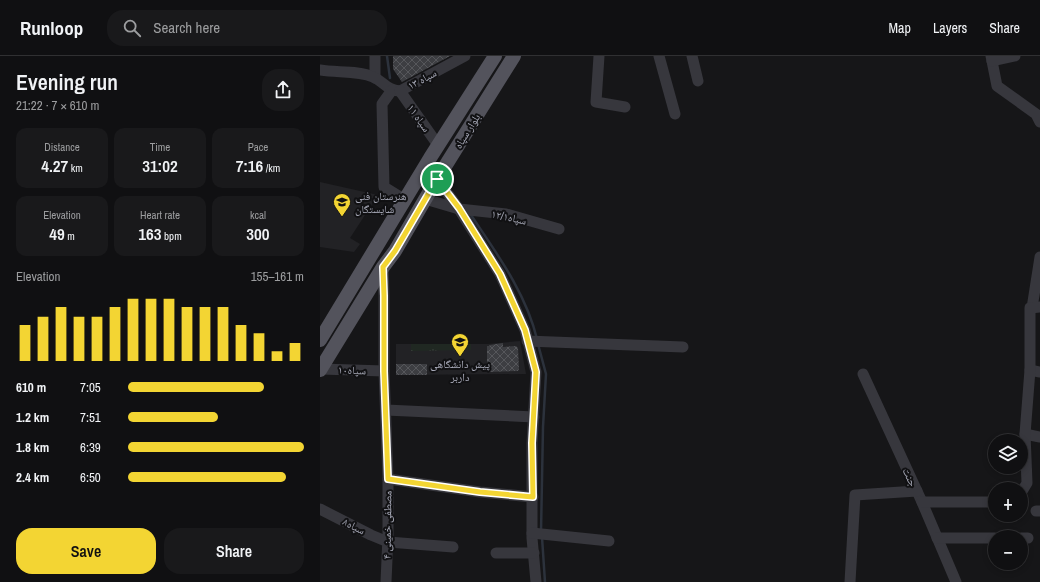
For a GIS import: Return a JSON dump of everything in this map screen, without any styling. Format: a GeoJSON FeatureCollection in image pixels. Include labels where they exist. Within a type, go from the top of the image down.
{"type":"FeatureCollection","features":[{"type":"Feature","properties":{"kind":"main road","name":"بلوار سپاه"},"geometry":{"type":"LineString","coordinates":[[320,340],[493,56]]}},
{"type":"Feature","properties":{"kind":"main road","name":"بلوار سپاه"},"geometry":{"type":"LineString","coordinates":[[320,370],[383,267],[395,251],[437,179],[514,56]]}},
{"type":"Feature","properties":{"kind":"main road"},"geometry":{"type":"LineString","coordinates":[[370,257],[383,267]]}},
{"type":"Feature","properties":{"kind":"street"},"geometry":{"type":"LineString","coordinates":[[320,70],[349,72],[375,78],[374,56]]}},
{"type":"Feature","properties":{"kind":"street","name":"سپاه ۱۳"},"geometry":{"type":"LineString","coordinates":[[396,91],[465,56]]}},
{"type":"Feature","properties":{"kind":"street"},"geometry":{"type":"LineString","coordinates":[[599,56],[596,102],[624,107]]}},
{"type":"Feature","properties":{"kind":"street"},"geometry":{"type":"LineString","coordinates":[[659,56],[675,114]]}},
{"type":"Feature","properties":{"kind":"street"},"geometry":{"type":"LineString","coordinates":[[692,56],[698,82]]}},
{"type":"Feature","properties":{"kind":"street"},"geometry":{"type":"LineString","coordinates":[[1015,56],[992,59],[997,86],[1036,114],[1040,122]]}},
{"type":"Feature","properties":{"kind":"street","name":"سپاه ۱۱"},"geometry":{"type":"LineString","coordinates":[[375,78],[396,91],[438,145]]}},
{"type":"Feature","properties":{"kind":"street"},"geometry":{"type":"LineString","coordinates":[[396,91],[382,104],[384,188],[405,200]]}},
{"type":"Feature","properties":{"kind":"street"},"geometry":{"type":"LineString","coordinates":[[437,179],[459,208],[500,274],[525,330],[536,372],[532,443],[532,533],[536,582]]}},
{"type":"Feature","properties":{"kind":"street","name":"سپاه۱۲/۱"},"geometry":{"type":"LineString","coordinates":[[425,199],[459,208],[506,214],[559,229]]}},
{"type":"Feature","properties":{"kind":"street"},"geometry":{"type":"LineString","coordinates":[[1025,434],[1035,371],[1030,308],[1036,308],[1040,257]]}},
{"type":"Feature","properties":{"kind":"street","name":"مصطفی خمینی ۴"},"geometry":{"type":"LineString","coordinates":[[383,267],[384,371],[388,479],[388,542],[386,582]]}},
{"type":"Feature","properties":{"kind":"street"},"geometry":{"type":"LineString","coordinates":[[527,341],[683,347]]}},
{"type":"Feature","properties":{"kind":"street","name":"سپاه۱۰"},"geometry":{"type":"LineString","coordinates":[[320,370],[384,371]]}},
{"type":"Feature","properties":{"kind":"street","name":"جنت"},"geometry":{"type":"LineString","coordinates":[[863,374],[922,502],[956,582]]}},
{"type":"Feature","properties":{"kind":"street"},"geometry":{"type":"LineString","coordinates":[[386,410],[534,417]]}},
{"type":"Feature","properties":{"kind":"street"},"geometry":{"type":"LineString","coordinates":[[1028,435],[1040,437]]}},
{"type":"Feature","properties":{"kind":"street"},"geometry":{"type":"LineString","coordinates":[[388,479],[480,492],[533,497]]}},
{"type":"Feature","properties":{"kind":"street"},"geometry":{"type":"LineString","coordinates":[[850,582],[855,495],[916,491]]}},
{"type":"Feature","properties":{"kind":"street"},"geometry":{"type":"LineString","coordinates":[[922,502],[988,502]]}},
{"type":"Feature","properties":{"kind":"street","name":"سپاه۸"},"geometry":{"type":"LineString","coordinates":[[320,509],[388,542],[453,547]]}},
{"type":"Feature","properties":{"kind":"street"},"geometry":{"type":"LineString","coordinates":[[532,533],[609,541]]}},
{"type":"Feature","properties":{"kind":"street"},"geometry":{"type":"LineString","coordinates":[[938,538],[988,538]]}},
{"type":"Feature","properties":{"kind":"street"},"geometry":{"type":"LineString","coordinates":[[496,553],[534,553]]}},
{"type":"Feature","properties":{"kind":"shaded area","name":"هنرستان فنی شایستگان"},"geometry":{"type":"Polygon","coordinates":[[[320,182],[378,195],[350,238],[360,244],[354,252],[320,247],[320,182]]]}},
{"type":"Feature","properties":{"kind":"shaded area","name":"پیش دانشگاهی داربر"},"geometry":{"type":"Polygon","coordinates":[[[520,341],[526,374],[396,375],[396,344],[487,344],[520,341]]]}},
{"type":"Feature","properties":{"kind":"green space"},"geometry":{"type":"Polygon","coordinates":[[[411,344],[471,344],[471,350],[411,351],[411,344]]]}},
{"type":"Feature","properties":{"kind":"building"},"geometry":{"type":"Polygon","coordinates":[[[393,56],[450,56],[402,82],[393,69],[393,56]]]}},
{"type":"Feature","properties":{"kind":"building","name":"پیش دانشگاهی داربر"},"geometry":{"type":"Polygon","coordinates":[[[503,343],[503,347],[516,346],[518,348],[518,371],[487,372],[487,346],[503,343]]]}},
{"type":"Feature","properties":{"kind":"building"},"geometry":{"type":"Polygon","coordinates":[[[396,364],[427,364],[427,375],[396,375],[396,364]]]}},
{"type":"Feature","properties":{"kind":"waterway"},"geometry":{"type":"LineString","coordinates":[[387,56],[390,78]]}},
{"type":"Feature","properties":{"kind":"waterway"},"geometry":{"type":"LineString","coordinates":[[471,215],[510,274],[526,306],[537,339]]}},
{"type":"Feature","properties":{"kind":"waterway"},"geometry":{"type":"LineString","coordinates":[[538,344],[546,374],[543,427],[541,532]]}},
{"type":"Feature","properties":{"kind":"waterway"},"geometry":{"type":"LineString","coordinates":[[542,537],[545,582]]}},
{"type":"Feature","properties":{"kind":"place","name":"هنرستان فنی شایستگان"},"geometry":{"type":"Point","coordinates":[342,217]}},
{"type":"Feature","properties":{"kind":"place","name":"پیش دانشگاهی داربر"},"geometry":{"type":"Point","coordinates":[460,357]}},
{"type":"Feature","properties":{"kind":"route"},"geometry":{"type":"LineString","coordinates":[[437,179],[459,208],[500,274],[525,330],[536,372],[532,443],[533,497],[480,492],[388,479],[384,371],[383,267],[395,251],[437,179]]}}]}
